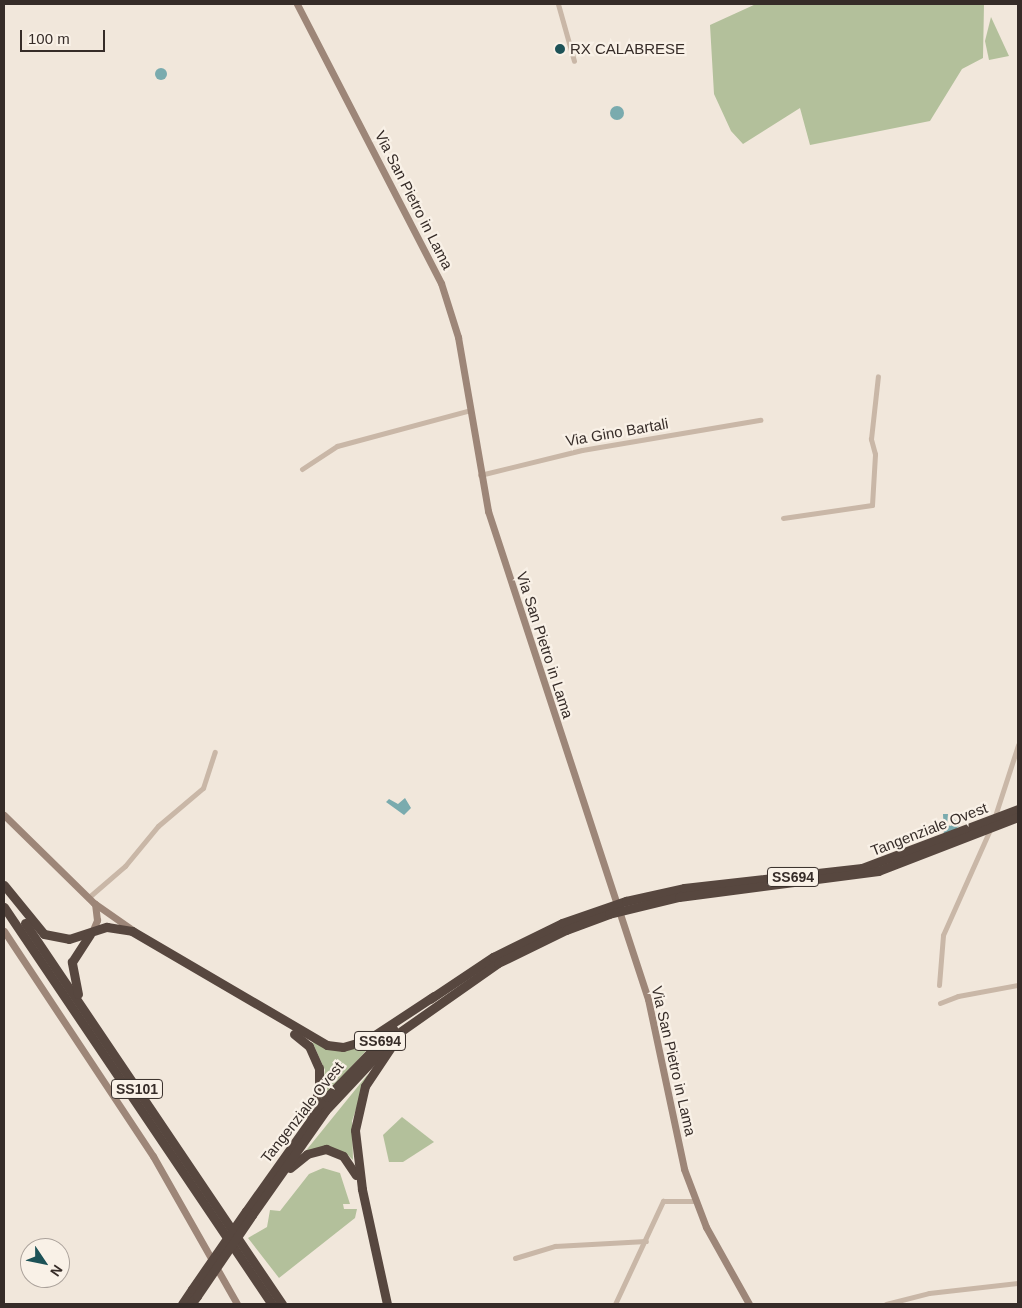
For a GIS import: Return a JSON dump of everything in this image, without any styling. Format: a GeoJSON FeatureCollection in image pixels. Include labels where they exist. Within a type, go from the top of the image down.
{"type":"FeatureCollection","features":[{"type":"Feature","properties":{"kind":"highway","name":"Tangenziale Ovest"},"geometry":{"type":"LineString","coordinates":[[182,1304],[193,1298],[249,1213],[272,1172],[357,1064],[434,996],[493,957],[564,927],[674,890],[862,868],[1018,809]]}},
{"type":"Feature","properties":{"kind":"highway","name":"Tangenziale Ovest"},"geometry":{"type":"LineString","coordinates":[[249,1213],[348,1084],[397,1034],[450,993],[498,963],[564,927],[678,897],[878,871],[1018,816]]}},
{"type":"Feature","properties":{"kind":"highway"},"geometry":{"type":"LineString","coordinates":[[4,885],[44,934],[69,939],[92,932],[122,927],[318,1042],[343,1047],[367,1040],[434,996]]}},
{"type":"Feature","properties":{"kind":"highway","name":"SS101"},"geometry":{"type":"LineString","coordinates":[[4,891],[282,1304]]}},
{"type":"Feature","properties":{"kind":"highway","name":"SS101"},"geometry":{"type":"LineString","coordinates":[[4,907],[272,1304]]}},
{"type":"Feature","properties":{"kind":"highway"},"geometry":{"type":"LineString","coordinates":[[92,932],[74,955],[71,973],[78,996],[117,1060]]}},
{"type":"Feature","properties":{"kind":"highway"},"geometry":{"type":"LineString","coordinates":[[387,1304],[362,1189],[355,1130],[365,1086],[387,1051],[450,993]]}},
{"type":"Feature","properties":{"kind":"highway"},"geometry":{"type":"LineString","coordinates":[[270,1015],[309,1046],[320,1074],[314,1105],[272,1172]]}},
{"type":"Feature","properties":{"kind":"highway"},"geometry":{"type":"LineString","coordinates":[[249,1213],[295,1163],[316,1150],[343,1156],[362,1189]]}},
{"type":"Feature","properties":{"kind":"highway"},"geometry":{"type":"LineString","coordinates":[[270,1287],[286,1304]]}},
{"type":"Feature","properties":{"kind":"main road","name":"Via San Pietro in Lama"},"geometry":{"type":"LineString","coordinates":[[297,4],[431,258],[458,337],[480,475],[499,547],[648,999],[695,1201],[749,1304]]}},
{"type":"Feature","properties":{"kind":"main road"},"geometry":{"type":"LineString","coordinates":[[4,815],[94,903],[142,937]]}},
{"type":"Feature","properties":{"kind":"main road"},"geometry":{"type":"LineString","coordinates":[[92,932],[97,920],[94,903]]}},
{"type":"Feature","properties":{"kind":"main road"},"geometry":{"type":"LineString","coordinates":[[4,931],[158,1163],[237,1304]]}},
{"type":"Feature","properties":{"kind":"street"},"geometry":{"type":"LineString","coordinates":[[558,4],[574,61]]}},
{"type":"Feature","properties":{"kind":"street"},"geometry":{"type":"LineString","coordinates":[[782,518],[872,505],[875,454],[871,439],[878,376]]}},
{"type":"Feature","properties":{"kind":"street"},"geometry":{"type":"LineString","coordinates":[[302,469],[337,446],[470,410]]}},
{"type":"Feature","properties":{"kind":"street","name":"Via Gino Bartali"},"geometry":{"type":"LineString","coordinates":[[480,475],[582,450],[760,420]]}},
{"type":"Feature","properties":{"kind":"street"},"geometry":{"type":"LineString","coordinates":[[939,985],[943,935],[987,840],[1018,745]]}},
{"type":"Feature","properties":{"kind":"street"},"geometry":{"type":"LineString","coordinates":[[89,897],[125,866],[158,826],[203,788],[215,752]]}},
{"type":"Feature","properties":{"kind":"street"},"geometry":{"type":"LineString","coordinates":[[940,1003],[965,994],[1018,985]]}},
{"type":"Feature","properties":{"kind":"street"},"geometry":{"type":"LineString","coordinates":[[615,1304],[663,1201],[695,1201]]}},
{"type":"Feature","properties":{"kind":"street"},"geometry":{"type":"LineString","coordinates":[[515,1258],[554,1246],[646,1241]]}},
{"type":"Feature","properties":{"kind":"street"},"geometry":{"type":"LineString","coordinates":[[886,1304],[929,1292],[1018,1283]]}},
{"type":"Feature","properties":{"kind":"green space"},"geometry":{"type":"Polygon","coordinates":[[[756,4],[984,4],[983,58],[962,69],[930,121],[810,145],[800,108],[743,144],[731,131],[714,94],[710,25],[756,4]]]}},
{"type":"Feature","properties":{"kind":"green space"},"geometry":{"type":"Polygon","coordinates":[[[991,17],[1009,56],[989,60],[985,41],[991,17]]]}},
{"type":"Feature","properties":{"kind":"green space"},"geometry":{"type":"Polygon","coordinates":[[[312,1041],[348,1050],[375,1041],[320,1101],[325,1070],[312,1041]]]}},
{"type":"Feature","properties":{"kind":"green space"},"geometry":{"type":"Polygon","coordinates":[[[368,1074],[352,1121],[353,1160],[346,1153],[304,1153],[368,1074]]]}},
{"type":"Feature","properties":{"kind":"green space"},"geometry":{"type":"Polygon","coordinates":[[[402,1117],[434,1142],[403,1162],[389,1162],[383,1135],[402,1117]]]}},
{"type":"Feature","properties":{"kind":"green space"},"geometry":{"type":"Polygon","coordinates":[[[323,1168],[340,1173],[350,1204],[343,1204],[344,1209],[357,1209],[355,1218],[279,1278],[248,1238],[267,1227],[270,1210],[280,1211],[309,1174],[323,1168]]]}},
{"type":"Feature","properties":{"kind":"water"},"geometry":{"type":"Polygon","coordinates":[[[159,68],[163,68],[167,74],[163,80],[159,80],[155,76],[155,72],[159,68]]]}},
{"type":"Feature","properties":{"kind":"water"},"geometry":{"type":"Polygon","coordinates":[[[617,106],[622,108],[624,113],[622,118],[617,120],[612,118],[610,113],[612,108],[617,106]]]}},
{"type":"Feature","properties":{"kind":"water"},"geometry":{"type":"Polygon","coordinates":[[[405,798],[411,808],[404,815],[386,802],[389,799],[398,804],[405,798]]]}},
{"type":"Feature","properties":{"kind":"water"},"geometry":{"type":"Polygon","coordinates":[[[943,814],[948,814],[947,825],[951,826],[953,818],[960,825],[944,840],[943,814]]]}},
{"type":"Feature","properties":{"kind":"place","name":"RX CALABRESE"},"geometry":{"type":"Point","coordinates":[560,49]}}]}
